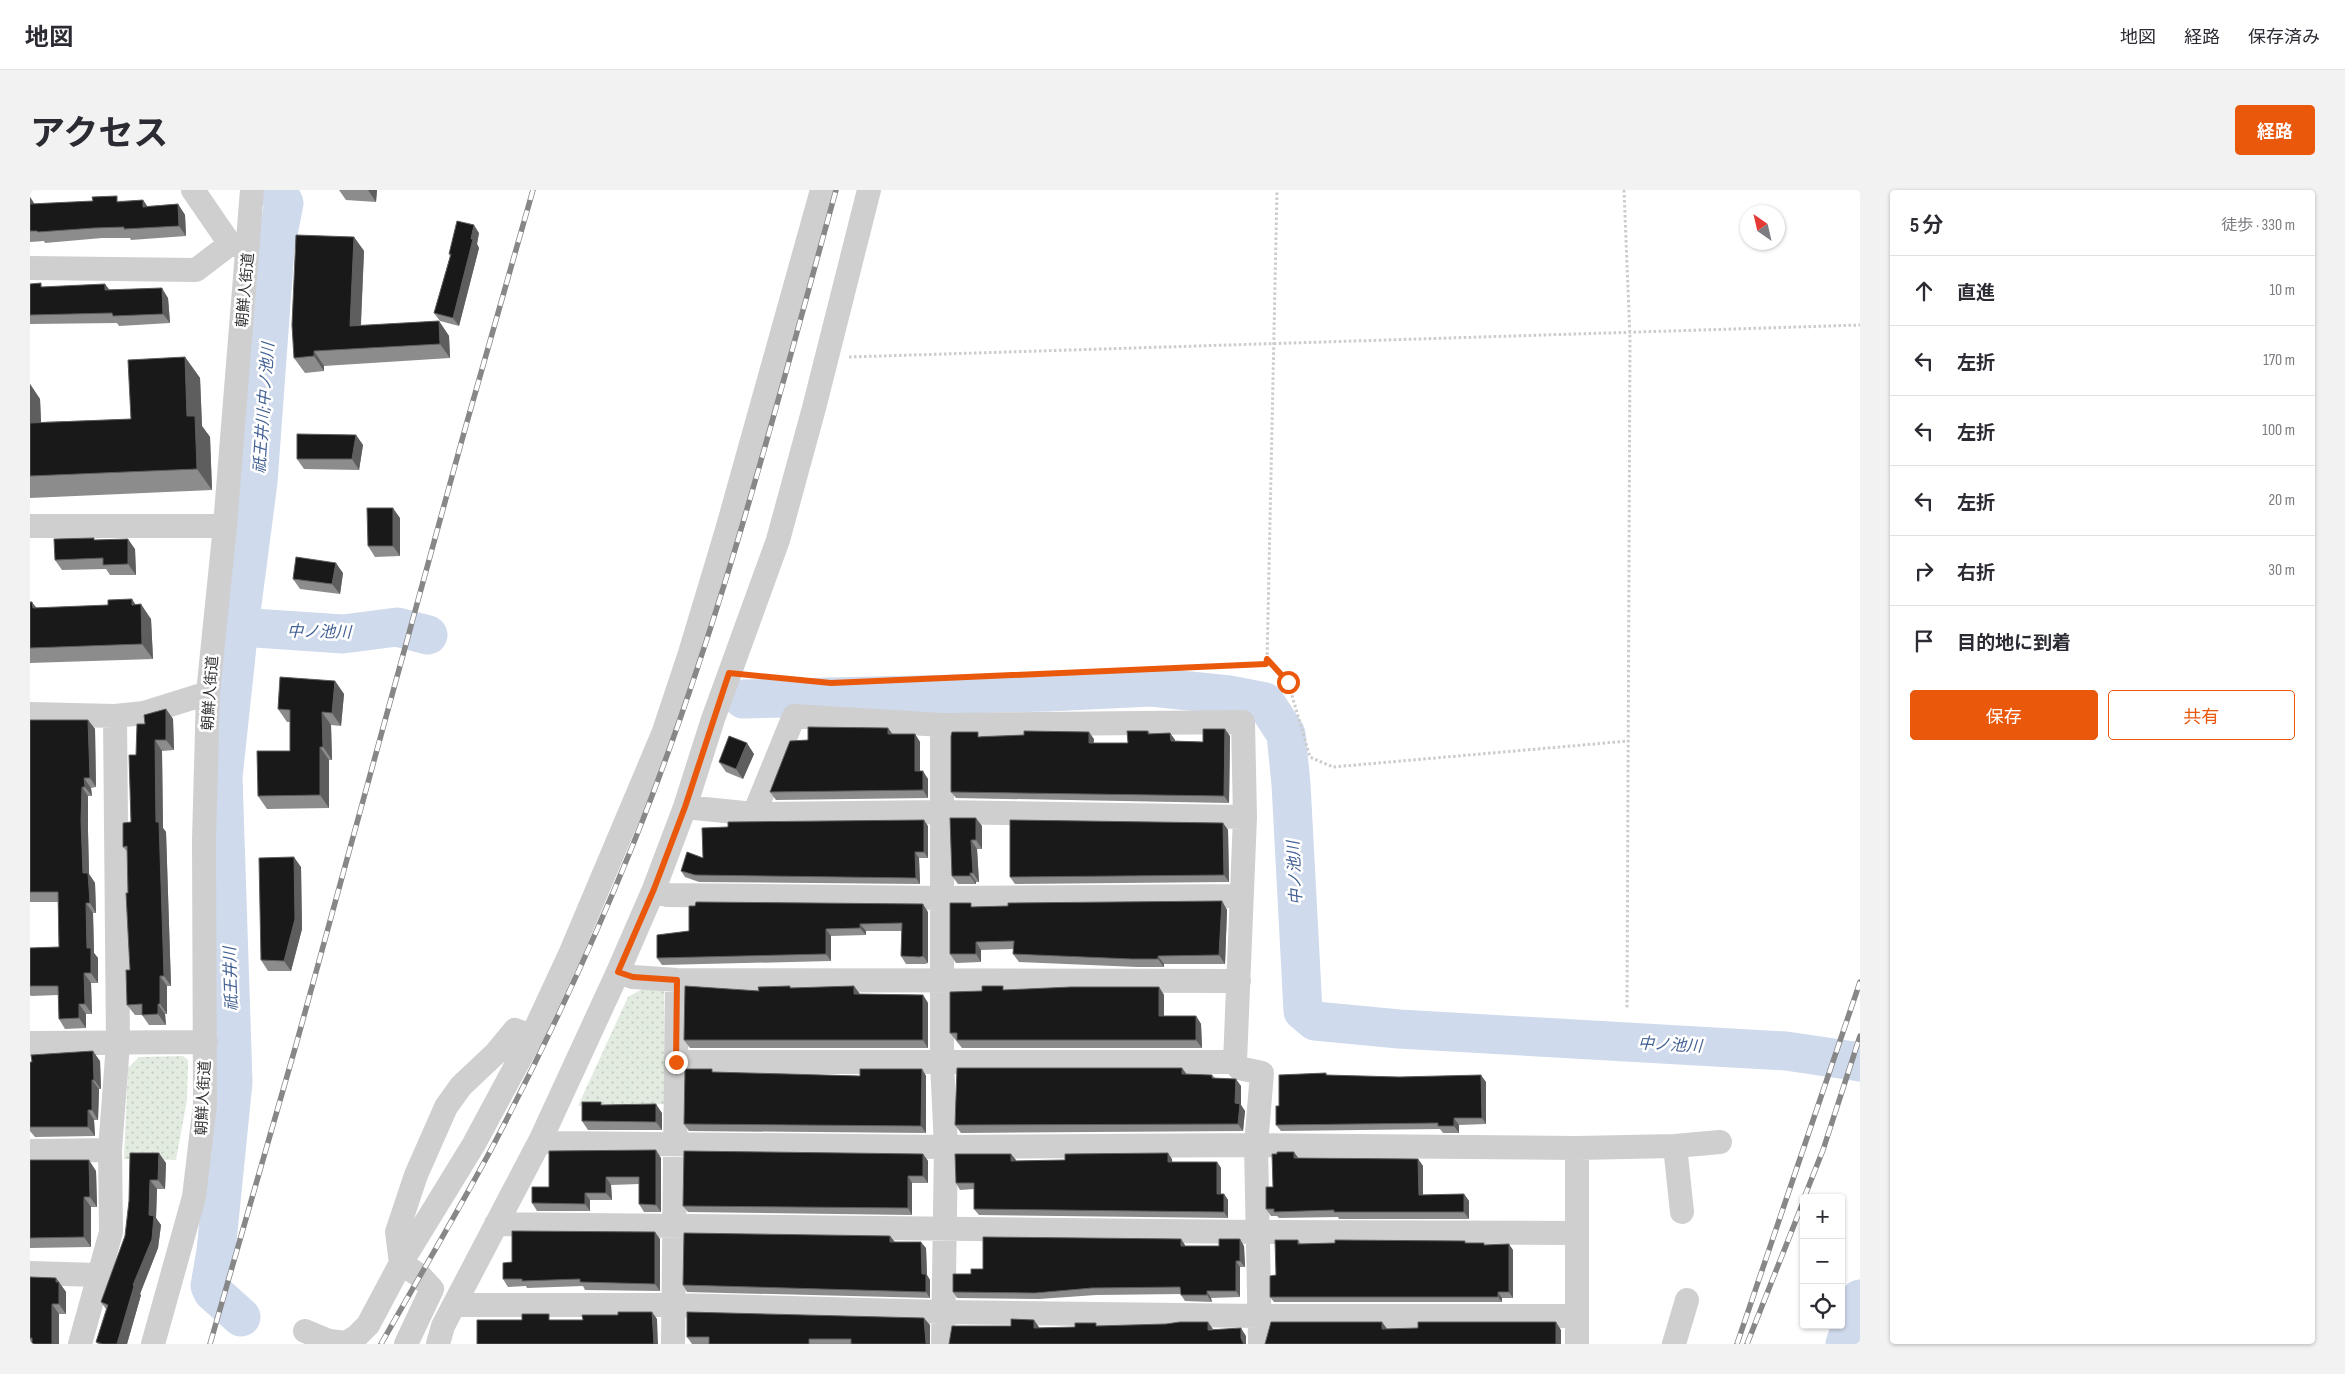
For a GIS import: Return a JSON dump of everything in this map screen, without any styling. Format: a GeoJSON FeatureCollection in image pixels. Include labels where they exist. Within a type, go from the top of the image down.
{"type":"FeatureCollection","features":[{"type":"Feature","properties":{"kind":"street"},"geometry":{"type":"LineString","coordinates":[[30,268],[196,270],[239,245],[193,190]]}},
{"type":"Feature","properties":{"kind":"street"},"geometry":{"type":"LineString","coordinates":[[305,1331],[330,1341],[346,1343],[357,1336],[368,1325],[401,1263],[474,1144],[532,1036],[610,862],[666,725],[721,549],[822,190]]}},
{"type":"Feature","properties":{"kind":"street"},"geometry":{"type":"LineString","coordinates":[[438,1344],[443,1326],[541,1139],[618,972],[654,889],[685,807],[729,673],[778,540],[870,190]]}},
{"type":"Feature","properties":{"kind":"street","name":"朝鮮人街道"},"geometry":{"type":"LineString","coordinates":[[153,1344],[194,1197],[205,1104],[204,840],[208,693],[225,526],[239,245],[251,199]]}},
{"type":"Feature","properties":{"kind":"street"},"geometry":{"type":"LineString","coordinates":[[30,526],[225,526]]}},
{"type":"Feature","properties":{"kind":"street"},"geometry":{"type":"LineString","coordinates":[[30,714],[115,716],[144,713],[208,693]]}},
{"type":"Feature","properties":{"kind":"street"},"geometry":{"type":"LineString","coordinates":[[80,1344],[111,1232],[110,1150],[118,1044],[115,716]]}},
{"type":"Feature","properties":{"kind":"street"},"geometry":{"type":"LineString","coordinates":[[754,814],[794,716],[942,725],[1243,722],[1245,817],[1235,1062],[1239,1068],[1262,1073],[1256,1145],[1256,1232],[1260,1344]]}},
{"type":"Feature","properties":{"kind":"street"},"geometry":{"type":"LineString","coordinates":[[942,725],[942,1062],[946,1147],[943,1344]]}},
{"type":"Feature","properties":{"kind":"street"},"geometry":{"type":"LineString","coordinates":[[685,807],[754,814],[942,812],[1245,817]]}},
{"type":"Feature","properties":{"kind":"street"},"geometry":{"type":"LineString","coordinates":[[654,889],[667,895],[941,898],[1241,896]]}},
{"type":"Feature","properties":{"kind":"street"},"geometry":{"type":"LineString","coordinates":[[618,972],[633,977],[677,980],[1239,981]]}},
{"type":"Feature","properties":{"kind":"street"},"geometry":{"type":"LineString","coordinates":[[673,1344],[677,980]]}},
{"type":"Feature","properties":{"kind":"street"},"geometry":{"type":"LineString","coordinates":[[406,1344],[432,1289],[420,1276],[401,1263],[397,1232],[416,1175],[446,1107],[461,1086],[496,1053],[514,1030],[532,1036]]}},
{"type":"Feature","properties":{"kind":"street"},"geometry":{"type":"LineString","coordinates":[[30,1043],[206,1042]]}},
{"type":"Feature","properties":{"kind":"street"},"geometry":{"type":"LineString","coordinates":[[676,1062],[1235,1062]]}},
{"type":"Feature","properties":{"kind":"street"},"geometry":{"type":"LineString","coordinates":[[541,1139],[555,1143],[946,1147],[1256,1145],[1577,1148],[1675,1146],[1720,1142]]}},
{"type":"Feature","properties":{"kind":"street"},"geometry":{"type":"LineString","coordinates":[[1675,1146],[1682,1212]]}},
{"type":"Feature","properties":{"kind":"street"},"geometry":{"type":"LineString","coordinates":[[1577,1148],[1577,1344]]}},
{"type":"Feature","properties":{"kind":"street"},"geometry":{"type":"LineString","coordinates":[[30,1151],[110,1150]]}},
{"type":"Feature","properties":{"kind":"street"},"geometry":{"type":"LineString","coordinates":[[496,1224],[1256,1232],[1576,1233]]}},
{"type":"Feature","properties":{"kind":"street"},"geometry":{"type":"LineString","coordinates":[[30,1273],[98,1275]]}},
{"type":"Feature","properties":{"kind":"street"},"geometry":{"type":"LineString","coordinates":[[1674,1344],[1687,1300]]}},
{"type":"Feature","properties":{"kind":"street"},"geometry":{"type":"LineString","coordinates":[[454,1305],[673,1305],[943,1312],[1260,1316],[1577,1316]]}},
{"type":"Feature","properties":{"kind":"path"},"geometry":{"type":"LineString","coordinates":[[729,673],[831,683],[1266,664],[1277,190]]}},
{"type":"Feature","properties":{"kind":"path"},"geometry":{"type":"LineString","coordinates":[[1624,190],[1630,338],[1627,1010]]}},
{"type":"Feature","properties":{"kind":"path"},"geometry":{"type":"LineString","coordinates":[[827,358],[1860,325]]}},
{"type":"Feature","properties":{"kind":"path"},"geometry":{"type":"LineString","coordinates":[[1267,659],[1288,682],[1310,757],[1333,767],[1628,741]]}},
{"type":"Feature","properties":{"kind":"shaded area"},"geometry":{"type":"Polygon","coordinates":[[[642,989],[664,990],[665,1104],[578,1106],[628,997],[642,989]]]}},
{"type":"Feature","properties":{"kind":"shaded area"},"geometry":{"type":"Polygon","coordinates":[[[183,1056],[188,1060],[187,1100],[176,1160],[124,1159],[128,1068],[139,1057],[183,1056]]]}},
{"type":"Feature","properties":{"kind":"building"},"geometry":{"type":"Polygon","coordinates":[[[117,196],[117,202],[143,200],[143,207],[178,204],[179,226],[30,231],[30,204],[93,201],[92,197],[117,196]]]}},
{"type":"Feature","properties":{"kind":"building"},"geometry":{"type":"Polygon","coordinates":[[[457,221],[474,225],[471,239],[473,239],[453,318],[434,313],[451,254],[449,254],[457,221]]]}},
{"type":"Feature","properties":{"kind":"building"},"geometry":{"type":"Polygon","coordinates":[[[296,235],[354,237],[350,326],[439,321],[440,344],[314,351],[314,356],[294,358],[292,325],[296,235]]]}},
{"type":"Feature","properties":{"kind":"building"},"geometry":{"type":"Polygon","coordinates":[[[41,283],[41,287],[105,284],[105,290],[162,288],[163,314],[113,316],[112,313],[30,315],[30,284],[41,283]]]}},
{"type":"Feature","properties":{"kind":"building"},"geometry":{"type":"Polygon","coordinates":[[[185,357],[187,416],[195,416],[197,469],[30,476],[30,423],[131,419],[128,360],[185,357]]]}},
{"type":"Feature","properties":{"kind":"building"},"geometry":{"type":"Polygon","coordinates":[[[297,434],[356,435],[352,459],[297,459],[297,434]]]}},
{"type":"Feature","properties":{"kind":"building"},"geometry":{"type":"Polygon","coordinates":[[[367,508],[393,508],[393,546],[368,546],[367,508]]]}},
{"type":"Feature","properties":{"kind":"building"},"geometry":{"type":"Polygon","coordinates":[[[94,538],[94,540],[128,539],[128,564],[103,565],[103,558],[55,560],[54,539],[94,538]]]}},
{"type":"Feature","properties":{"kind":"building"},"geometry":{"type":"Polygon","coordinates":[[[296,557],[336,563],[332,584],[293,579],[296,557]]]}},
{"type":"Feature","properties":{"kind":"building"},"geometry":{"type":"Polygon","coordinates":[[[132,599],[132,605],[141,604],[142,644],[30,648],[30,602],[32,602],[33,608],[108,605],[108,600],[132,599]]]}},
{"type":"Feature","properties":{"kind":"building"},"geometry":{"type":"Polygon","coordinates":[[[280,677],[335,681],[332,713],[322,712],[323,747],[320,747],[320,795],[258,796],[257,751],[290,751],[290,710],[278,709],[280,677]]]}},
{"type":"Feature","properties":{"kind":"building"},"geometry":{"type":"Polygon","coordinates":[[[166,709],[166,740],[155,740],[156,822],[159,822],[164,976],[160,976],[158,1014],[142,1015],[142,1004],[127,1005],[126,970],[130,970],[126,893],[128,893],[127,846],[123,847],[123,823],[131,822],[129,755],[136,755],[137,724],[145,724],[144,715],[166,709]]]}},
{"type":"Feature","properties":{"kind":"building"},"geometry":{"type":"Polygon","coordinates":[[[30,720],[88,720],[90,778],[84,778],[85,787],[82,787],[81,821],[83,873],[88,873],[90,903],[86,903],[87,948],[91,948],[91,973],[84,973],[85,1004],[79,1004],[79,1018],[59,1019],[58,986],[30,986],[30,948],[59,947],[58,892],[30,892],[30,720]]]}},
{"type":"Feature","properties":{"kind":"building"},"geometry":{"type":"Polygon","coordinates":[[[808,727],[888,728],[888,734],[915,734],[915,771],[923,771],[923,790],[770,792],[790,741],[808,740],[808,727]]]}},
{"type":"Feature","properties":{"kind":"building"},"geometry":{"type":"Polygon","coordinates":[[[1203,729],[1225,729],[1224,796],[951,792],[952,732],[978,732],[978,737],[1024,735],[1024,731],[1089,732],[1089,743],[1128,743],[1127,731],[1148,731],[1148,734],[1170,733],[1171,741],[1203,742],[1203,729]]]}},
{"type":"Feature","properties":{"kind":"building"},"geometry":{"type":"Polygon","coordinates":[[[729,736],[747,743],[736,769],[719,762],[729,736]]]}},
{"type":"Feature","properties":{"kind":"building"},"geometry":{"type":"Polygon","coordinates":[[[950,818],[976,818],[976,840],[971,840],[973,873],[970,873],[970,876],[952,876],[950,818]]]}},
{"type":"Feature","properties":{"kind":"building"},"geometry":{"type":"Polygon","coordinates":[[[924,820],[924,852],[915,852],[916,878],[695,875],[681,871],[687,852],[703,858],[702,828],[728,827],[728,822],[924,820]]]}},
{"type":"Feature","properties":{"kind":"building"},"geometry":{"type":"Polygon","coordinates":[[[1010,820],[1223,823],[1224,875],[1010,877],[1010,820]]]}},
{"type":"Feature","properties":{"kind":"building"},"geometry":{"type":"Polygon","coordinates":[[[294,857],[295,919],[284,961],[261,960],[259,858],[294,857]]]}},
{"type":"Feature","properties":{"kind":"building"},"geometry":{"type":"Polygon","coordinates":[[[1222,901],[1219,955],[1158,956],[1158,959],[1132,959],[1013,954],[1014,941],[976,942],[976,954],[950,954],[950,903],[971,903],[971,907],[1008,906],[1008,903],[1222,901]]]}},
{"type":"Feature","properties":{"kind":"building"},"geometry":{"type":"Polygon","coordinates":[[[696,902],[923,904],[923,956],[901,956],[902,923],[860,924],[860,928],[826,929],[826,954],[657,958],[657,935],[689,931],[689,906],[695,906],[696,902]]]}},
{"type":"Feature","properties":{"kind":"building"},"geometry":{"type":"Polygon","coordinates":[[[685,986],[759,991],[758,987],[854,986],[854,994],[923,995],[923,1040],[684,1040],[685,986]]]}},
{"type":"Feature","properties":{"kind":"building"},"geometry":{"type":"Polygon","coordinates":[[[982,986],[1003,986],[1003,990],[1071,987],[1159,987],[1159,1016],[1196,1016],[1196,1040],[957,1040],[957,1033],[950,1033],[950,992],[982,991],[982,986]]]}},
{"type":"Feature","properties":{"kind":"building"},"geometry":{"type":"Polygon","coordinates":[[[93,1051],[94,1080],[92,1080],[92,1110],[88,1110],[88,1127],[30,1127],[31,1055],[93,1051]]]}},
{"type":"Feature","properties":{"kind":"building"},"geometry":{"type":"Polygon","coordinates":[[[957,1068],[1182,1068],[1182,1074],[1212,1075],[1212,1078],[1236,1079],[1235,1103],[1240,1104],[1238,1124],[955,1125],[957,1068]]]}},
{"type":"Feature","properties":{"kind":"building"},"geometry":{"type":"Polygon","coordinates":[[[685,1069],[712,1069],[712,1072],[860,1076],[860,1069],[922,1069],[921,1126],[684,1124],[685,1069]]]}},
{"type":"Feature","properties":{"kind":"building"},"geometry":{"type":"Polygon","coordinates":[[[1326,1073],[1326,1075],[1399,1077],[1481,1075],[1482,1118],[1454,1118],[1454,1126],[1438,1126],[1438,1123],[1276,1125],[1276,1106],[1279,1106],[1279,1075],[1326,1073]]]}},
{"type":"Feature","properties":{"kind":"building"},"geometry":{"type":"Polygon","coordinates":[[[582,1102],[601,1102],[601,1105],[656,1104],[656,1122],[582,1121],[582,1102]]]}},
{"type":"Feature","properties":{"kind":"building"},"geometry":{"type":"Polygon","coordinates":[[[656,1150],[656,1205],[639,1204],[639,1177],[606,1177],[606,1193],[585,1193],[585,1204],[532,1203],[532,1187],[549,1187],[549,1151],[656,1150]]]}},
{"type":"Feature","properties":{"kind":"building"},"geometry":{"type":"Polygon","coordinates":[[[684,1151],[923,1154],[923,1176],[908,1176],[908,1208],[683,1206],[684,1151]]]}},
{"type":"Feature","properties":{"kind":"building"},"geometry":{"type":"Polygon","coordinates":[[[1277,1152],[1294,1152],[1294,1158],[1418,1159],[1419,1195],[1464,1194],[1464,1212],[1334,1212],[1334,1210],[1274,1212],[1274,1209],[1266,1209],[1266,1187],[1273,1187],[1272,1154],[1277,1154],[1277,1152]]]}},
{"type":"Feature","properties":{"kind":"building"},"geometry":{"type":"Polygon","coordinates":[[[130,1153],[159,1153],[158,1180],[150,1180],[149,1215],[154,1216],[152,1239],[133,1285],[117,1344],[103,1344],[96,1342],[108,1305],[101,1302],[125,1236],[129,1201],[130,1153]]]}},
{"type":"Feature","properties":{"kind":"building"},"geometry":{"type":"Polygon","coordinates":[[[1168,1153],[1168,1162],[1217,1162],[1217,1194],[1224,1194],[1224,1212],[974,1209],[974,1183],[956,1183],[955,1154],[1011,1154],[1011,1161],[1065,1160],[1065,1154],[1168,1153]]]}},
{"type":"Feature","properties":{"kind":"building"},"geometry":{"type":"Polygon","coordinates":[[[30,1160],[89,1160],[90,1197],[84,1197],[84,1237],[30,1238],[30,1160]]]}},
{"type":"Feature","properties":{"kind":"building"},"geometry":{"type":"Polygon","coordinates":[[[512,1231],[655,1232],[655,1284],[580,1282],[580,1279],[522,1281],[522,1279],[503,1279],[503,1263],[512,1262],[512,1231]]]}},
{"type":"Feature","properties":{"kind":"building"},"geometry":{"type":"Polygon","coordinates":[[[684,1233],[890,1236],[890,1242],[921,1242],[922,1274],[926,1274],[926,1292],[683,1285],[684,1233]]]}},
{"type":"Feature","properties":{"kind":"building"},"geometry":{"type":"Polygon","coordinates":[[[983,1237],[1181,1239],[1181,1246],[1219,1246],[1219,1239],[1240,1239],[1240,1261],[1236,1261],[1236,1291],[1207,1291],[1207,1295],[1181,1295],[1180,1287],[1092,1288],[1035,1293],[953,1292],[953,1274],[971,1274],[971,1269],[983,1269],[983,1237]]]}},
{"type":"Feature","properties":{"kind":"building"},"geometry":{"type":"Polygon","coordinates":[[[1275,1240],[1298,1240],[1298,1244],[1335,1243],[1335,1240],[1465,1241],[1465,1243],[1484,1243],[1484,1245],[1509,1244],[1509,1292],[1498,1292],[1498,1297],[1270,1297],[1270,1276],[1276,1275],[1275,1240]]]}},
{"type":"Feature","properties":{"kind":"building"},"geometry":{"type":"Polygon","coordinates":[[[30,1277],[56,1278],[56,1282],[59,1282],[59,1304],[52,1304],[52,1344],[32,1344],[32,1338],[30,1338],[30,1277]]]}},
{"type":"Feature","properties":{"kind":"building"},"geometry":{"type":"Polygon","coordinates":[[[618,1312],[652,1312],[654,1344],[477,1344],[477,1320],[522,1320],[522,1314],[549,1314],[549,1320],[583,1320],[582,1315],[618,1315],[618,1312]]]}},
{"type":"Feature","properties":{"kind":"building"},"geometry":{"type":"Polygon","coordinates":[[[687,1312],[924,1318],[927,1344],[851,1344],[851,1339],[809,1339],[809,1344],[709,1344],[709,1337],[687,1337],[687,1312]]]}},
{"type":"Feature","properties":{"kind":"building"},"geometry":{"type":"Polygon","coordinates":[[[1011,1319],[1034,1320],[1034,1328],[1075,1327],[1075,1323],[1096,1323],[1096,1326],[1208,1322],[1208,1330],[1241,1328],[1241,1338],[1244,1344],[949,1344],[952,1326],[1011,1326],[1011,1319]]]}},
{"type":"Feature","properties":{"kind":"building"},"geometry":{"type":"Polygon","coordinates":[[[1271,1322],[1382,1322],[1382,1329],[1418,1328],[1418,1322],[1556,1322],[1556,1344],[1265,1344],[1271,1322]]]}},
{"type":"Feature","properties":{"kind":"waterway","name":"祇王井川"},"geometry":{"type":"LineString","coordinates":[[241,1317],[213,1292],[210,1286],[216,1251],[233,1082],[223,777],[239,627],[258,482],[275,249],[284,203],[277,190]]}},
{"type":"Feature","properties":{"kind":"waterway","name":"中ノ池川"},"geometry":{"type":"LineString","coordinates":[[239,627],[343,634],[397,627],[428,635]]}},
{"type":"Feature","properties":{"kind":"waterway","name":"中ノ池川"},"geometry":{"type":"LineString","coordinates":[[743,699],[1047,692],[1151,687],[1229,695],[1265,702],[1286,734],[1291,784],[1303,1011],[1315,1021],[1399,1029],[1786,1051],[1860,1062]]}},
{"type":"Feature","properties":{"kind":"waterway"},"geometry":{"type":"LineString","coordinates":[[1845,1344],[1860,1299]]}},
{"type":"Feature","properties":{"kind":"railway"},"geometry":{"type":"LineString","coordinates":[[210,1344],[296,1045],[465,429],[533,190]]}},
{"type":"Feature","properties":{"kind":"railway"},"geometry":{"type":"LineString","coordinates":[[381,1344],[514,1106],[584,959],[632,847],[692,686],[718,604],[767,439],[836,190]]}},
{"type":"Feature","properties":{"kind":"railway"},"geometry":{"type":"LineString","coordinates":[[1737,1344],[1860,982]]}},
{"type":"Feature","properties":{"kind":"railway"},"geometry":{"type":"LineString","coordinates":[[1806,1194],[1823,1150],[1860,1036]]}},
{"type":"Feature","properties":{"kind":"railway"},"geometry":{"type":"LineString","coordinates":[[1747,1344],[1800,1210]]}},
{"type":"Feature","properties":{"kind":"route"},"geometry":{"type":"LineString","coordinates":[[676,1062],[677,980],[633,977],[618,972],[654,889],[685,807],[729,673],[831,683],[1266,664],[1267,659],[1288,682]]}},
{"type":"Feature","properties":{"kind":"water label","name":"祇王井川;中ノ池川"},"geometry":{"type":"Point","coordinates":[263,408]}}]}
